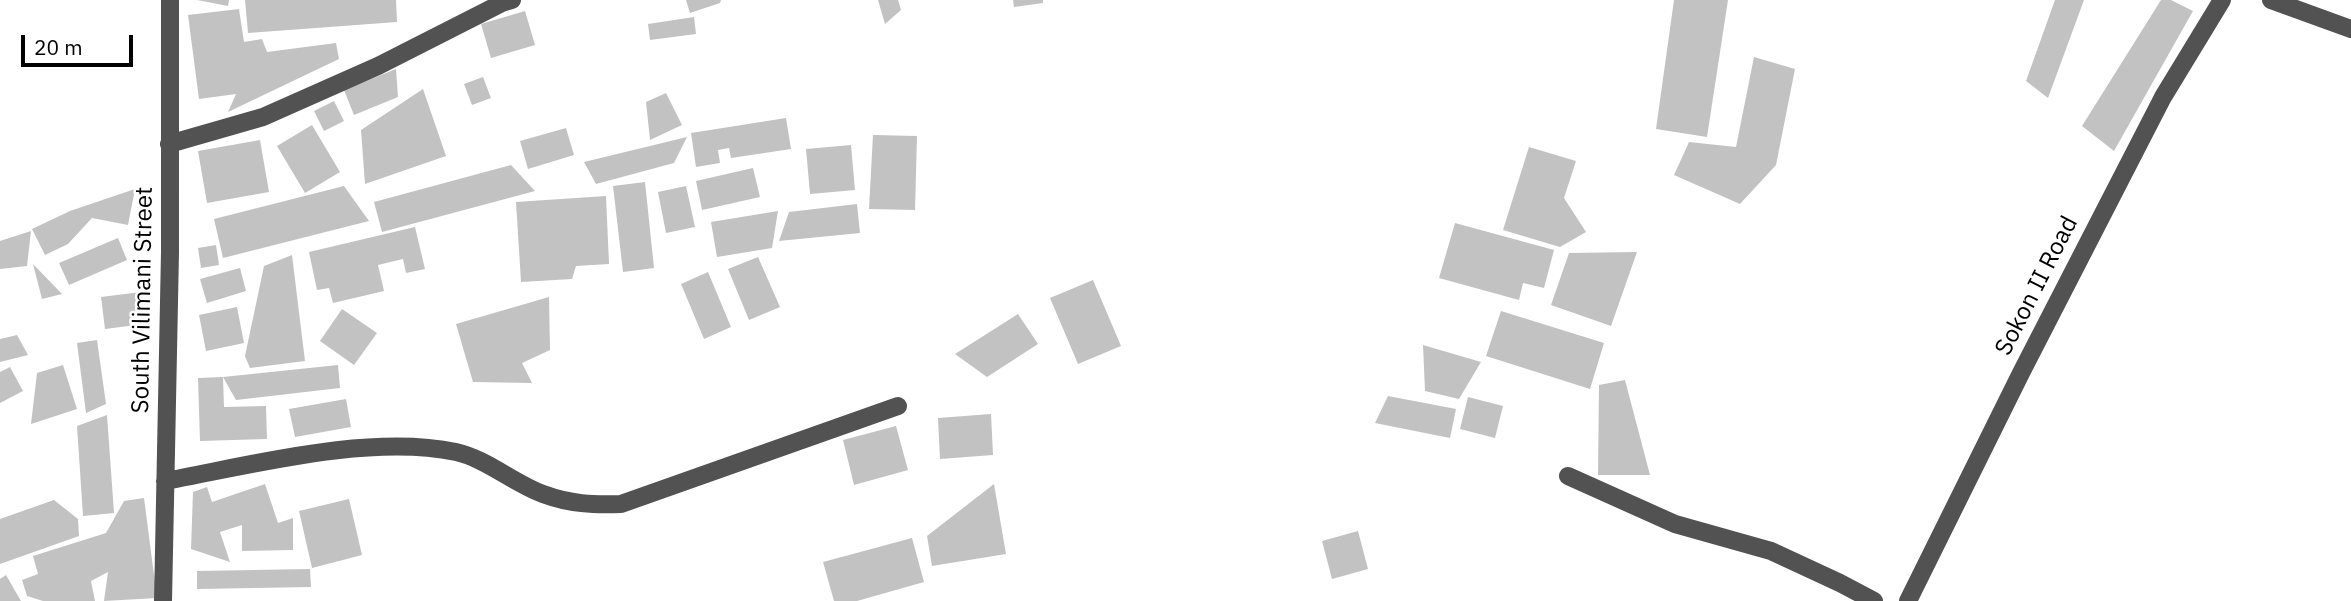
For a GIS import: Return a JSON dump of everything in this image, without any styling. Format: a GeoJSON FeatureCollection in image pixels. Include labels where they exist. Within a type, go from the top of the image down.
{"type":"FeatureCollection","features":[{"type":"Feature","properties":{"kind":"street","name":"South Vilimani Street"},"geometry":{"type":"LineString","coordinates":[[163,601],[170,252],[170,0]]}},
{"type":"Feature","properties":{"kind":"street"},"geometry":{"type":"LineString","coordinates":[[169,144],[263,117],[378,66],[512,0]]}},
{"type":"Feature","properties":{"kind":"street","name":"Sokon II Road"},"geometry":{"type":"LineString","coordinates":[[1908,601],[2021,373],[2157,109],[2222,0]]}},
{"type":"Feature","properties":{"kind":"street"},"geometry":{"type":"LineString","coordinates":[[2271,0],[2351,29]]}},
{"type":"Feature","properties":{"kind":"street"},"geometry":{"type":"LineString","coordinates":[[165,481],[315,454],[412,445],[459,453],[542,494],[582,505],[621,504],[898,406]]}},
{"type":"Feature","properties":{"kind":"street"},"geometry":{"type":"LineString","coordinates":[[1568,476],[1675,524],[1771,551],[1874,601]]}},
{"type":"Feature","properties":{"kind":"building"},"geometry":{"type":"Polygon","coordinates":[[[197,0],[229,0],[228,6],[197,0]]]}},
{"type":"Feature","properties":{"kind":"building"},"geometry":{"type":"Polygon","coordinates":[[[245,0],[396,0],[397,22],[248,33],[245,0]]]}},
{"type":"Feature","properties":{"kind":"building"},"geometry":{"type":"Polygon","coordinates":[[[686,0],[721,0],[720,3],[690,13],[686,0]]]}},
{"type":"Feature","properties":{"kind":"building"},"geometry":{"type":"Polygon","coordinates":[[[878,0],[898,0],[901,10],[885,24],[878,0]]]}},
{"type":"Feature","properties":{"kind":"building"},"geometry":{"type":"Polygon","coordinates":[[[1013,0],[1043,0],[1043,3],[1014,7],[1013,0]]]}},
{"type":"Feature","properties":{"kind":"building"},"geometry":{"type":"Polygon","coordinates":[[[1674,0],[1728,0],[1707,137],[1656,129],[1674,0]]]}},
{"type":"Feature","properties":{"kind":"building"},"geometry":{"type":"Polygon","coordinates":[[[2055,0],[2084,0],[2048,98],[2026,81],[2055,0]]]}},
{"type":"Feature","properties":{"kind":"building"},"geometry":{"type":"Polygon","coordinates":[[[2161,0],[2171,0],[2193,11],[2114,151],[2082,126],[2161,0]]]}},
{"type":"Feature","properties":{"kind":"building"},"geometry":{"type":"Polygon","coordinates":[[[239,9],[244,42],[262,39],[267,52],[336,43],[339,59],[228,112],[236,94],[199,99],[188,15],[239,9]]]}},
{"type":"Feature","properties":{"kind":"building"},"geometry":{"type":"Polygon","coordinates":[[[525,11],[535,45],[491,58],[481,24],[525,11]]]}},
{"type":"Feature","properties":{"kind":"building"},"geometry":{"type":"Polygon","coordinates":[[[694,17],[696,34],[650,40],[648,24],[694,17]]]}},
{"type":"Feature","properties":{"kind":"building"},"geometry":{"type":"Polygon","coordinates":[[[1754,57],[1795,69],[1776,165],[1740,204],[1674,175],[1689,142],[1736,147],[1754,57]]]}},
{"type":"Feature","properties":{"kind":"building"},"geometry":{"type":"Polygon","coordinates":[[[396,69],[398,97],[354,115],[344,90],[396,69]]]}},
{"type":"Feature","properties":{"kind":"building"},"geometry":{"type":"Polygon","coordinates":[[[483,77],[491,98],[472,105],[464,84],[483,77]]]}},
{"type":"Feature","properties":{"kind":"building"},"geometry":{"type":"Polygon","coordinates":[[[423,89],[446,156],[365,184],[361,130],[423,89]]]}},
{"type":"Feature","properties":{"kind":"building"},"geometry":{"type":"Polygon","coordinates":[[[666,93],[682,125],[650,140],[646,102],[666,93]]]}},
{"type":"Feature","properties":{"kind":"building"},"geometry":{"type":"Polygon","coordinates":[[[334,101],[344,121],[324,131],[314,111],[334,101]]]}},
{"type":"Feature","properties":{"kind":"building"},"geometry":{"type":"Polygon","coordinates":[[[786,118],[791,149],[731,158],[729,148],[718,150],[720,163],[696,167],[691,133],[786,118]]]}},
{"type":"Feature","properties":{"kind":"building"},"geometry":{"type":"Polygon","coordinates":[[[312,125],[340,172],[305,193],[277,146],[312,125]]]}},
{"type":"Feature","properties":{"kind":"building"},"geometry":{"type":"Polygon","coordinates":[[[566,128],[574,155],[528,169],[520,141],[566,128]]]}},
{"type":"Feature","properties":{"kind":"building"},"geometry":{"type":"Polygon","coordinates":[[[873,135],[917,136],[915,210],[869,209],[873,135]]]}},
{"type":"Feature","properties":{"kind":"building"},"geometry":{"type":"Polygon","coordinates":[[[687,137],[674,163],[596,184],[584,162],[687,137]]]}},
{"type":"Feature","properties":{"kind":"building"},"geometry":{"type":"Polygon","coordinates":[[[260,140],[269,192],[207,203],[198,151],[260,140]]]}},
{"type":"Feature","properties":{"kind":"building"},"geometry":{"type":"Polygon","coordinates":[[[851,145],[855,190],[810,194],[806,149],[851,145]]]}},
{"type":"Feature","properties":{"kind":"building"},"geometry":{"type":"Polygon","coordinates":[[[1529,147],[1576,161],[1564,198],[1586,232],[1560,247],[1503,230],[1529,147]]]}},
{"type":"Feature","properties":{"kind":"building"},"geometry":{"type":"Polygon","coordinates":[[[511,165],[535,191],[382,232],[374,202],[511,165]]]}},
{"type":"Feature","properties":{"kind":"building"},"geometry":{"type":"Polygon","coordinates":[[[753,168],[760,197],[702,210],[696,181],[753,168]]]}},
{"type":"Feature","properties":{"kind":"building"},"geometry":{"type":"Polygon","coordinates":[[[645,182],[654,268],[623,272],[613,186],[645,182]]]}},
{"type":"Feature","properties":{"kind":"building"},"geometry":{"type":"Polygon","coordinates":[[[344,186],[369,221],[223,258],[214,219],[344,186]]]}},
{"type":"Feature","properties":{"kind":"building"},"geometry":{"type":"Polygon","coordinates":[[[686,186],[695,227],[666,233],[658,192],[686,186]]]}},
{"type":"Feature","properties":{"kind":"building"},"geometry":{"type":"Polygon","coordinates":[[[135,189],[128,225],[92,218],[68,244],[45,255],[32,229],[70,211],[135,189]]]}},
{"type":"Feature","properties":{"kind":"building"},"geometry":{"type":"Polygon","coordinates":[[[606,196],[609,264],[576,266],[572,279],[521,282],[516,202],[606,196]]]}},
{"type":"Feature","properties":{"kind":"building"},"geometry":{"type":"Polygon","coordinates":[[[857,204],[860,233],[779,241],[789,212],[857,204]]]}},
{"type":"Feature","properties":{"kind":"building"},"geometry":{"type":"Polygon","coordinates":[[[778,211],[772,248],[717,257],[711,222],[778,211]]]}},
{"type":"Feature","properties":{"kind":"building"},"geometry":{"type":"Polygon","coordinates":[[[1455,223],[1554,250],[1544,288],[1523,283],[1519,300],[1439,278],[1455,223]]]}},
{"type":"Feature","properties":{"kind":"building"},"geometry":{"type":"Polygon","coordinates":[[[415,227],[425,269],[406,273],[403,259],[378,265],[384,291],[333,303],[329,288],[317,290],[309,252],[415,227]]]}},
{"type":"Feature","properties":{"kind":"building"},"geometry":{"type":"Polygon","coordinates":[[[31,231],[27,266],[0,269],[0,241],[31,231]]]}},
{"type":"Feature","properties":{"kind":"building"},"geometry":{"type":"Polygon","coordinates":[[[118,238],[127,260],[69,285],[59,263],[118,238]]]}},
{"type":"Feature","properties":{"kind":"building"},"geometry":{"type":"Polygon","coordinates":[[[216,245],[219,265],[201,268],[198,248],[216,245]]]}},
{"type":"Feature","properties":{"kind":"building"},"geometry":{"type":"Polygon","coordinates":[[[1637,252],[1611,326],[1551,305],[1569,253],[1637,252]]]}},
{"type":"Feature","properties":{"kind":"building"},"geometry":{"type":"Polygon","coordinates":[[[292,255],[305,361],[250,368],[245,356],[264,266],[292,255]]]}},
{"type":"Feature","properties":{"kind":"building"},"geometry":{"type":"Polygon","coordinates":[[[758,257],[780,307],[749,320],[728,269],[758,257]]]}},
{"type":"Feature","properties":{"kind":"building"},"geometry":{"type":"Polygon","coordinates":[[[33,264],[62,294],[42,299],[33,264]]]}},
{"type":"Feature","properties":{"kind":"building"},"geometry":{"type":"Polygon","coordinates":[[[240,268],[246,291],[207,303],[200,279],[240,268]]]}},
{"type":"Feature","properties":{"kind":"building"},"geometry":{"type":"Polygon","coordinates":[[[708,272],[731,327],[704,339],[681,284],[708,272]]]}},
{"type":"Feature","properties":{"kind":"building"},"geometry":{"type":"Polygon","coordinates":[[[1093,280],[1121,346],[1078,364],[1050,298],[1093,280]]]}},
{"type":"Feature","properties":{"kind":"building"},"geometry":{"type":"Polygon","coordinates":[[[141,292],[144,324],[105,329],[101,297],[141,292]]]}},
{"type":"Feature","properties":{"kind":"building"},"geometry":{"type":"Polygon","coordinates":[[[549,297],[550,350],[522,363],[532,383],[473,382],[456,324],[549,297]]]}},
{"type":"Feature","properties":{"kind":"building"},"geometry":{"type":"Polygon","coordinates":[[[237,307],[244,343],[206,351],[199,315],[237,307]]]}},
{"type":"Feature","properties":{"kind":"building"},"geometry":{"type":"Polygon","coordinates":[[[342,309],[377,333],[354,365],[320,341],[342,309]]]}},
{"type":"Feature","properties":{"kind":"building"},"geometry":{"type":"Polygon","coordinates":[[[1501,311],[1604,343],[1590,389],[1486,356],[1501,311]]]}},
{"type":"Feature","properties":{"kind":"building"},"geometry":{"type":"Polygon","coordinates":[[[1018,314],[1038,344],[987,377],[955,354],[1018,314]]]}},
{"type":"Feature","properties":{"kind":"building"},"geometry":{"type":"Polygon","coordinates":[[[17,335],[28,355],[0,362],[0,339],[17,335]]]}},
{"type":"Feature","properties":{"kind":"building"},"geometry":{"type":"Polygon","coordinates":[[[97,340],[106,404],[86,413],[77,343],[97,340]]]}},
{"type":"Feature","properties":{"kind":"building"},"geometry":{"type":"Polygon","coordinates":[[[1423,345],[1481,362],[1459,399],[1425,391],[1423,345]]]}},
{"type":"Feature","properties":{"kind":"building"},"geometry":{"type":"Polygon","coordinates":[[[63,365],[77,409],[31,424],[37,373],[63,365]]]}},
{"type":"Feature","properties":{"kind":"building"},"geometry":{"type":"Polygon","coordinates":[[[338,365],[340,388],[236,400],[223,377],[338,365]]]}},
{"type":"Feature","properties":{"kind":"building"},"geometry":{"type":"Polygon","coordinates":[[[10,367],[23,391],[0,403],[0,372],[10,367]]]}},
{"type":"Feature","properties":{"kind":"building"},"geometry":{"type":"Polygon","coordinates":[[[223,377],[224,407],[266,406],[267,439],[200,441],[198,378],[223,377]]]}},
{"type":"Feature","properties":{"kind":"building"},"geometry":{"type":"Polygon","coordinates":[[[1625,380],[1650,475],[1598,475],[1599,385],[1625,380]]]}},
{"type":"Feature","properties":{"kind":"building"},"geometry":{"type":"Polygon","coordinates":[[[1388,396],[1456,409],[1450,438],[1375,423],[1388,396]]]}},
{"type":"Feature","properties":{"kind":"building"},"geometry":{"type":"Polygon","coordinates":[[[1468,397],[1503,406],[1495,438],[1460,429],[1468,397]]]}},
{"type":"Feature","properties":{"kind":"building"},"geometry":{"type":"Polygon","coordinates":[[[346,399],[351,427],[295,437],[289,409],[346,399]]]}},
{"type":"Feature","properties":{"kind":"building"},"geometry":{"type":"Polygon","coordinates":[[[991,414],[993,455],[940,459],[938,418],[991,414]]]}},
{"type":"Feature","properties":{"kind":"building"},"geometry":{"type":"Polygon","coordinates":[[[107,415],[114,513],[83,516],[77,426],[107,415]]]}},
{"type":"Feature","properties":{"kind":"building"},"geometry":{"type":"Polygon","coordinates":[[[896,426],[908,470],[854,485],[843,440],[896,426]]]}},
{"type":"Feature","properties":{"kind":"building"},"geometry":{"type":"Polygon","coordinates":[[[265,484],[278,523],[293,518],[293,550],[242,551],[242,525],[220,532],[230,562],[191,549],[193,492],[207,487],[212,502],[265,484]]]}},
{"type":"Feature","properties":{"kind":"building"},"geometry":{"type":"Polygon","coordinates":[[[994,484],[1006,554],[932,566],[927,536],[994,484]]]}},
{"type":"Feature","properties":{"kind":"building"},"geometry":{"type":"Polygon","coordinates":[[[144,498],[157,598],[104,601],[108,572],[91,581],[95,601],[43,601],[27,596],[22,580],[38,574],[33,556],[106,533],[124,501],[144,498]]]}},
{"type":"Feature","properties":{"kind":"building"},"geometry":{"type":"Polygon","coordinates":[[[349,499],[362,555],[312,568],[299,511],[349,499]]]}},
{"type":"Feature","properties":{"kind":"building"},"geometry":{"type":"Polygon","coordinates":[[[54,500],[78,519],[79,536],[0,564],[0,519],[54,500]]]}},
{"type":"Feature","properties":{"kind":"building"},"geometry":{"type":"Polygon","coordinates":[[[1358,531],[1368,569],[1332,579],[1322,541],[1358,531]]]}},
{"type":"Feature","properties":{"kind":"building"},"geometry":{"type":"Polygon","coordinates":[[[912,538],[924,582],[857,601],[834,601],[823,562],[912,538]]]}},
{"type":"Feature","properties":{"kind":"building"},"geometry":{"type":"Polygon","coordinates":[[[310,569],[311,587],[197,589],[197,571],[310,569]]]}},
{"type":"Feature","properties":{"kind":"building"},"geometry":{"type":"Polygon","coordinates":[[[6,575],[21,601],[0,601],[0,579],[6,575]]]}}]}
